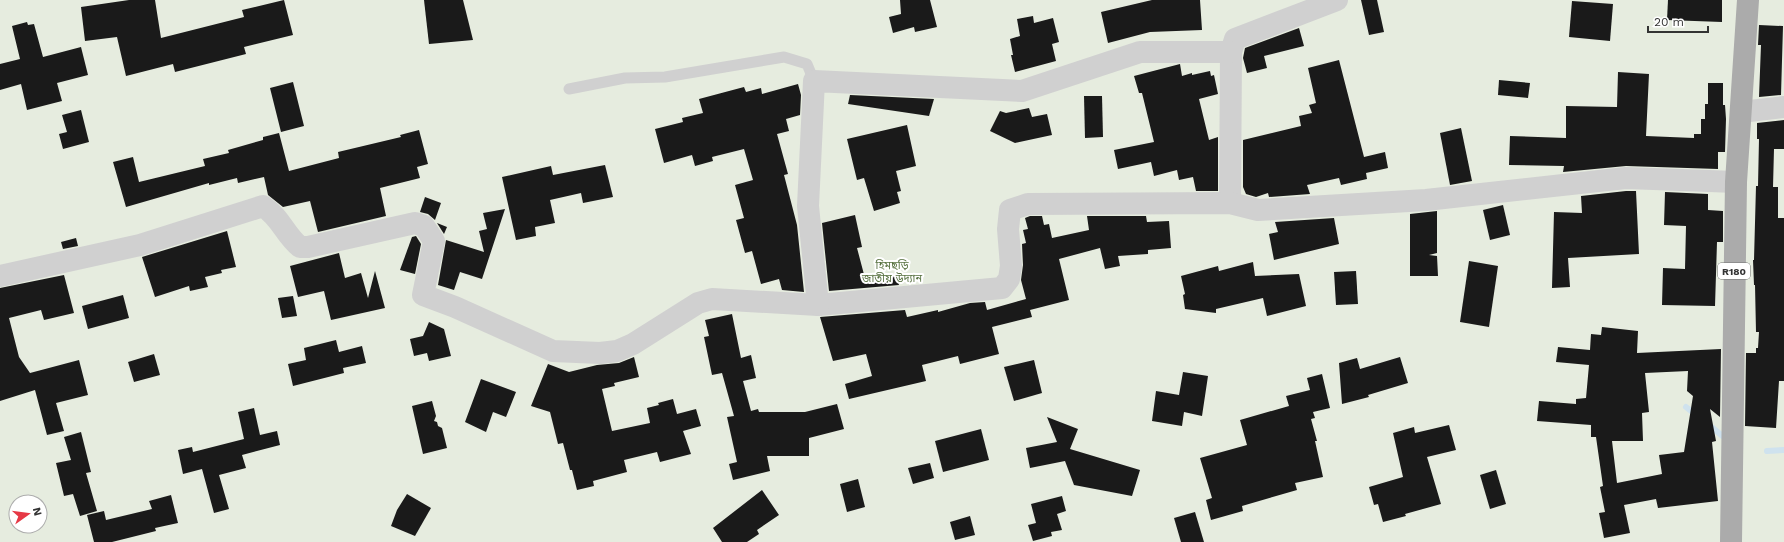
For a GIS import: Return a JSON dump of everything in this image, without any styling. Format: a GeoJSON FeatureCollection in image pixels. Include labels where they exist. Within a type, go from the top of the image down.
{"type":"FeatureCollection","features":[{"type":"Feature","properties":{"kind":"main road","name":"R180"},"geometry":{"type":"LineString","coordinates":[[1730,542],[1736,182],[1748,0]]}},
{"type":"Feature","properties":{"kind":"street"},"geometry":{"type":"LineString","coordinates":[[1230,203],[1231,52],[1235,39],[1337,0]]}},
{"type":"Feature","properties":{"kind":"street"},"geometry":{"type":"LineString","coordinates":[[818,305],[808,206],[814,81],[1022,90],[1140,52],[1231,52]]}},
{"type":"Feature","properties":{"kind":"street"},"geometry":{"type":"LineString","coordinates":[[1741,112],[1784,107]]}},
{"type":"Feature","properties":{"kind":"street"},"geometry":{"type":"LineString","coordinates":[[0,276],[140,245],[263,206],[279,219],[294,243],[300,247],[308,247],[415,222],[424,226],[434,241],[423,295],[455,307],[553,351],[600,353],[617,351],[633,344],[698,303],[712,299],[818,305],[1002,288],[1009,280],[1011,266],[1008,229],[1010,210],[1028,204],[1230,203],[1258,210],[1426,200],[1626,178],[1736,182]]}},
{"type":"Feature","properties":{"kind":"lane"},"geometry":{"type":"LineString","coordinates":[[569,89],[625,78],[665,77],[784,57],[807,64],[814,81]]}},
{"type":"Feature","properties":{"kind":"green space","name":"হিমছড়ি জাতীয় উদ্যান"},"geometry":{"type":"Polygon","coordinates":[[[0,0],[1784,0],[1784,542],[0,542],[0,0]]]}},
{"type":"Feature","properties":{"kind":"building"},"geometry":{"type":"Polygon","coordinates":[[[129,0],[155,0],[161,38],[244,17],[242,10],[284,0],[293,35],[244,47],[246,54],[175,72],[173,64],[126,76],[117,37],[85,41],[81,7],[129,0]]]}},
{"type":"Feature","properties":{"kind":"building"},"geometry":{"type":"Polygon","coordinates":[[[424,0],[463,0],[473,40],[429,44],[424,0]]]}},
{"type":"Feature","properties":{"kind":"building"},"geometry":{"type":"Polygon","coordinates":[[[900,0],[930,0],[937,27],[915,32],[914,27],[893,33],[889,17],[901,14],[900,0]]]}},
{"type":"Feature","properties":{"kind":"building"},"geometry":{"type":"Polygon","coordinates":[[[1152,0],[1200,0],[1202,30],[1150,32],[1108,43],[1101,12],[1152,0]]]}},
{"type":"Feature","properties":{"kind":"building"},"geometry":{"type":"Polygon","coordinates":[[[1361,0],[1377,0],[1384,32],[1369,35],[1361,0]]]}},
{"type":"Feature","properties":{"kind":"building"},"geometry":{"type":"Polygon","coordinates":[[[1668,0],[1722,0],[1722,22],[1667,20],[1668,0]]]}},
{"type":"Feature","properties":{"kind":"building"},"geometry":{"type":"Polygon","coordinates":[[[1572,1],[1613,4],[1610,41],[1569,37],[1572,1]]]}},
{"type":"Feature","properties":{"kind":"building"},"geometry":{"type":"Polygon","coordinates":[[[1033,16],[1034,23],[1053,18],[1059,42],[1052,44],[1056,61],[1015,72],[1011,55],[1013,55],[1010,39],[1020,36],[1017,19],[1033,16]]]}},
{"type":"Feature","properties":{"kind":"building"},"geometry":{"type":"Polygon","coordinates":[[[27,22],[28,25],[34,24],[43,57],[81,47],[88,75],[57,83],[62,101],[27,110],[21,84],[0,90],[0,64],[20,59],[12,26],[27,22]]]}},
{"type":"Feature","properties":{"kind":"building"},"geometry":{"type":"Polygon","coordinates":[[[1759,25],[1783,26],[1781,95],[1759,97],[1761,45],[1758,45],[1759,25]]]}},
{"type":"Feature","properties":{"kind":"building"},"geometry":{"type":"Polygon","coordinates":[[[1299,28],[1304,46],[1264,56],[1267,68],[1247,73],[1243,58],[1245,48],[1299,28]]]}},
{"type":"Feature","properties":{"kind":"building"},"geometry":{"type":"Polygon","coordinates":[[[1339,60],[1364,157],[1385,152],[1388,168],[1366,173],[1367,179],[1341,185],[1339,178],[1307,185],[1310,194],[1269,197],[1268,193],[1256,197],[1246,194],[1243,187],[1243,140],[1301,126],[1299,116],[1312,113],[1309,105],[1316,103],[1308,68],[1339,60]]]}},
{"type":"Feature","properties":{"kind":"building"},"geometry":{"type":"Polygon","coordinates":[[[1180,64],[1182,76],[1210,71],[1211,76],[1214,75],[1218,94],[1199,99],[1209,140],[1218,137],[1218,191],[1196,191],[1193,177],[1179,180],[1177,170],[1154,176],[1151,162],[1118,169],[1114,150],[1154,142],[1142,93],[1139,93],[1134,76],[1180,64]]]}},
{"type":"Feature","properties":{"kind":"building"},"geometry":{"type":"Polygon","coordinates":[[[1618,72],[1649,74],[1646,136],[1694,138],[1694,134],[1701,134],[1701,119],[1705,119],[1705,104],[1708,104],[1708,83],[1723,83],[1723,105],[1725,105],[1726,119],[1725,152],[1718,152],[1718,169],[1626,166],[1563,172],[1564,166],[1509,165],[1510,136],[1566,138],[1566,106],[1617,107],[1618,72]]]}},
{"type":"Feature","properties":{"kind":"building"},"geometry":{"type":"Polygon","coordinates":[[[1499,80],[1530,83],[1528,98],[1498,95],[1499,80]]]}},
{"type":"Feature","properties":{"kind":"building"},"geometry":{"type":"Polygon","coordinates":[[[293,82],[304,126],[281,132],[270,88],[293,82]]]}},
{"type":"Feature","properties":{"kind":"building"},"geometry":{"type":"Polygon","coordinates":[[[798,84],[801,95],[800,115],[786,119],[789,131],[777,134],[788,174],[784,175],[797,225],[804,292],[782,290],[779,279],[761,284],[752,251],[745,253],[736,220],[744,218],[735,185],[753,180],[744,149],[712,157],[713,161],[695,166],[692,155],[664,163],[655,129],[683,122],[682,118],[703,113],[699,99],[744,87],[746,92],[761,88],[762,94],[798,84]]]}},
{"type":"Feature","properties":{"kind":"building"},"geometry":{"type":"Polygon","coordinates":[[[850,95],[934,99],[929,116],[848,104],[850,95]]]}},
{"type":"Feature","properties":{"kind":"building"},"geometry":{"type":"Polygon","coordinates":[[[1084,96],[1102,96],[1103,137],[1085,138],[1084,96]]]}},
{"type":"Feature","properties":{"kind":"building"},"geometry":{"type":"Polygon","coordinates":[[[1029,108],[1032,117],[1047,114],[1052,135],[1015,143],[990,131],[1000,111],[1006,113],[1029,108]]]}},
{"type":"Feature","properties":{"kind":"building"},"geometry":{"type":"Polygon","coordinates":[[[81,110],[89,142],[63,149],[59,134],[67,132],[62,115],[81,110]]]}},
{"type":"Feature","properties":{"kind":"building"},"geometry":{"type":"Polygon","coordinates":[[[1784,120],[1784,149],[1774,149],[1773,187],[1778,187],[1778,218],[1784,218],[1784,381],[1779,381],[1776,428],[1745,426],[1746,353],[1756,353],[1756,348],[1758,348],[1759,332],[1756,332],[1753,260],[1756,186],[1758,186],[1759,139],[1757,139],[1757,123],[1784,120]]]}},
{"type":"Feature","properties":{"kind":"building"},"geometry":{"type":"Polygon","coordinates":[[[907,125],[916,166],[896,171],[901,191],[897,192],[900,203],[874,211],[864,178],[857,180],[847,139],[907,125]]]}},
{"type":"Feature","properties":{"kind":"building"},"geometry":{"type":"Polygon","coordinates":[[[1461,128],[1472,181],[1450,185],[1440,133],[1461,128]]]}},
{"type":"Feature","properties":{"kind":"building"},"geometry":{"type":"Polygon","coordinates":[[[419,130],[428,164],[417,167],[420,178],[380,188],[386,216],[318,232],[310,201],[283,207],[268,195],[264,177],[238,183],[237,178],[209,185],[209,183],[126,207],[113,162],[133,157],[139,182],[205,166],[203,159],[229,153],[228,150],[263,140],[263,137],[279,133],[289,171],[339,158],[338,152],[401,137],[400,135],[419,130]]]}},
{"type":"Feature","properties":{"kind":"building"},"geometry":{"type":"Polygon","coordinates":[[[605,165],[613,197],[583,203],[581,193],[550,200],[555,223],[535,227],[536,236],[516,240],[502,177],[551,166],[553,175],[605,165]]]}},
{"type":"Feature","properties":{"kind":"building"},"geometry":{"type":"Polygon","coordinates":[[[1636,191],[1639,254],[1568,258],[1570,287],[1552,288],[1554,212],[1582,213],[1581,196],[1636,191]]]}},
{"type":"Feature","properties":{"kind":"building"},"geometry":{"type":"Polygon","coordinates":[[[1665,192],[1708,194],[1708,210],[1723,211],[1723,242],[1717,242],[1715,306],[1662,305],[1663,268],[1685,269],[1686,226],[1664,225],[1665,192]]]}},
{"type":"Feature","properties":{"kind":"building"},"geometry":{"type":"Polygon","coordinates":[[[425,197],[441,203],[435,220],[428,214],[420,212],[425,197]]]}},
{"type":"Feature","properties":{"kind":"building"},"geometry":{"type":"Polygon","coordinates":[[[1503,205],[1510,235],[1490,240],[1483,210],[1503,205]]]}},
{"type":"Feature","properties":{"kind":"building"},"geometry":{"type":"Polygon","coordinates":[[[505,209],[482,279],[460,272],[454,290],[438,285],[446,240],[484,252],[479,231],[487,229],[483,213],[505,209]]]}},
{"type":"Feature","properties":{"kind":"building"},"geometry":{"type":"Polygon","coordinates":[[[1437,211],[1437,253],[1429,255],[1437,256],[1438,276],[1410,276],[1410,214],[1437,211]]]}},
{"type":"Feature","properties":{"kind":"building"},"geometry":{"type":"Polygon","coordinates":[[[855,215],[862,247],[857,248],[866,282],[896,275],[899,285],[829,291],[822,223],[855,215]]]}},
{"type":"Feature","properties":{"kind":"building"},"geometry":{"type":"Polygon","coordinates":[[[1030,216],[1042,216],[1044,225],[1049,224],[1052,238],[1089,230],[1087,216],[1146,216],[1147,222],[1169,221],[1171,248],[1148,250],[1148,254],[1118,256],[1120,266],[1105,269],[1100,248],[1059,259],[1069,300],[1030,310],[1032,317],[992,327],[999,354],[960,364],[958,356],[922,365],[926,381],[849,399],[845,384],[872,376],[866,354],[833,361],[820,317],[905,310],[907,317],[938,310],[938,312],[970,303],[985,302],[987,310],[1026,299],[1021,280],[1023,265],[1022,244],[1026,243],[1023,230],[1028,229],[1025,218],[1030,216]]]}},
{"type":"Feature","properties":{"kind":"building"},"geometry":{"type":"Polygon","coordinates":[[[1334,218],[1339,244],[1274,260],[1269,234],[1278,232],[1275,222],[1334,218]]]}},
{"type":"Feature","properties":{"kind":"building"},"geometry":{"type":"Polygon","coordinates":[[[437,223],[447,227],[444,234],[437,223]]]}},
{"type":"Feature","properties":{"kind":"building"},"geometry":{"type":"Polygon","coordinates":[[[227,231],[236,267],[221,270],[222,273],[205,277],[208,287],[190,291],[189,286],[155,297],[142,257],[227,231]]]}},
{"type":"Feature","properties":{"kind":"building"},"geometry":{"type":"Polygon","coordinates":[[[416,236],[421,244],[415,274],[400,270],[412,237],[416,236]]]}},
{"type":"Feature","properties":{"kind":"building"},"geometry":{"type":"Polygon","coordinates":[[[76,238],[78,246],[63,249],[61,242],[76,238]]]}},
{"type":"Feature","properties":{"kind":"building"},"geometry":{"type":"Polygon","coordinates":[[[339,253],[345,278],[361,273],[368,298],[375,271],[385,308],[331,320],[324,291],[298,297],[290,266],[339,253]]]}},
{"type":"Feature","properties":{"kind":"building"},"geometry":{"type":"Polygon","coordinates":[[[1469,261],[1498,266],[1489,327],[1460,322],[1469,261]]]}},
{"type":"Feature","properties":{"kind":"building"},"geometry":{"type":"Polygon","coordinates":[[[1253,262],[1255,276],[1299,274],[1306,306],[1267,316],[1263,298],[1216,309],[1216,313],[1185,309],[1183,295],[1185,294],[1181,276],[1218,266],[1219,271],[1253,262]]]}},
{"type":"Feature","properties":{"kind":"building"},"geometry":{"type":"Polygon","coordinates":[[[1356,271],[1358,304],[1336,305],[1334,272],[1356,271]]]}},
{"type":"Feature","properties":{"kind":"building"},"geometry":{"type":"Polygon","coordinates":[[[64,275],[74,313],[44,320],[41,310],[9,318],[19,357],[30,373],[79,360],[88,395],[56,403],[64,431],[47,435],[35,390],[0,401],[0,288],[64,275]]]}},
{"type":"Feature","properties":{"kind":"building"},"geometry":{"type":"Polygon","coordinates":[[[123,295],[129,318],[88,329],[82,306],[123,295]]]}},
{"type":"Feature","properties":{"kind":"building"},"geometry":{"type":"Polygon","coordinates":[[[293,296],[297,316],[282,318],[278,298],[293,296]]]}},
{"type":"Feature","properties":{"kind":"building"},"geometry":{"type":"Polygon","coordinates":[[[732,314],[741,358],[751,355],[756,378],[743,381],[751,411],[758,409],[759,412],[805,412],[837,404],[844,429],[809,438],[809,456],[767,456],[770,471],[733,480],[729,464],[737,462],[727,417],[734,416],[722,373],[712,375],[704,337],[709,336],[705,320],[732,314]]]}},
{"type":"Feature","properties":{"kind":"building"},"geometry":{"type":"Polygon","coordinates":[[[429,322],[444,329],[451,356],[429,361],[427,353],[414,356],[410,339],[423,336],[429,322]]]}},
{"type":"Feature","properties":{"kind":"building"},"geometry":{"type":"Polygon","coordinates":[[[1602,327],[1638,331],[1637,353],[1721,349],[1720,417],[1710,409],[1716,441],[1712,442],[1718,501],[1658,508],[1656,499],[1624,505],[1630,533],[1604,538],[1599,513],[1605,512],[1600,487],[1603,486],[1596,437],[1591,437],[1591,425],[1537,421],[1539,401],[1576,404],[1576,399],[1586,398],[1589,365],[1556,362],[1558,347],[1590,350],[1591,334],[1601,335],[1602,327]],[[1688,371],[1645,373],[1649,412],[1642,413],[1643,441],[1612,441],[1617,483],[1662,474],[1659,455],[1684,452],[1693,396],[1687,391],[1688,371]]]}},
{"type":"Feature","properties":{"kind":"building"},"geometry":{"type":"Polygon","coordinates":[[[336,340],[339,352],[362,346],[366,363],[343,368],[344,373],[293,386],[288,364],[306,360],[304,348],[336,340]]]}},
{"type":"Feature","properties":{"kind":"building"},"geometry":{"type":"Polygon","coordinates":[[[154,354],[160,375],[134,382],[128,362],[154,354]]]}},
{"type":"Feature","properties":{"kind":"building"},"geometry":{"type":"Polygon","coordinates":[[[634,357],[639,377],[614,383],[615,386],[602,389],[612,431],[650,423],[647,408],[673,399],[677,414],[696,409],[701,426],[683,431],[691,454],[660,462],[657,452],[624,460],[627,472],[593,481],[594,486],[577,490],[563,443],[558,444],[550,412],[531,406],[548,364],[569,372],[597,365],[619,363],[634,357]]]}},
{"type":"Feature","properties":{"kind":"building"},"geometry":{"type":"Polygon","coordinates":[[[1400,357],[1408,383],[1368,395],[1369,397],[1342,404],[1339,363],[1357,358],[1360,369],[1400,357]]]}},
{"type":"Feature","properties":{"kind":"building"},"geometry":{"type":"Polygon","coordinates":[[[1034,360],[1042,393],[1014,401],[1004,367],[1034,360]]]}},
{"type":"Feature","properties":{"kind":"building"},"geometry":{"type":"Polygon","coordinates":[[[1183,372],[1208,376],[1202,416],[1184,412],[1182,426],[1152,421],[1156,391],[1179,395],[1183,372]]]}},
{"type":"Feature","properties":{"kind":"building"},"geometry":{"type":"Polygon","coordinates":[[[1322,374],[1330,408],[1313,412],[1315,418],[1311,419],[1317,441],[1315,441],[1323,477],[1295,483],[1297,490],[1242,506],[1243,511],[1211,520],[1206,500],[1212,498],[1200,458],[1247,445],[1240,420],[1289,406],[1286,396],[1310,390],[1307,378],[1322,374]]]}},
{"type":"Feature","properties":{"kind":"building"},"geometry":{"type":"Polygon","coordinates":[[[481,379],[516,392],[506,417],[493,412],[486,432],[465,422],[481,379]]]}},
{"type":"Feature","properties":{"kind":"building"},"geometry":{"type":"Polygon","coordinates":[[[432,401],[436,416],[434,421],[437,422],[438,426],[442,428],[447,448],[423,454],[412,406],[432,401]]]}},
{"type":"Feature","properties":{"kind":"building"},"geometry":{"type":"Polygon","coordinates":[[[254,408],[260,435],[277,431],[280,445],[242,455],[246,468],[219,475],[229,509],[214,513],[202,469],[183,474],[178,450],[192,447],[193,452],[244,439],[238,412],[254,408]]]}},
{"type":"Feature","properties":{"kind":"building"},"geometry":{"type":"Polygon","coordinates":[[[1047,417],[1078,429],[1070,449],[1140,470],[1132,496],[1074,485],[1065,461],[1030,468],[1026,448],[1057,442],[1047,417]]]}},
{"type":"Feature","properties":{"kind":"building"},"geometry":{"type":"Polygon","coordinates":[[[1449,425],[1456,450],[1427,457],[1441,504],[1383,522],[1378,504],[1374,505],[1369,487],[1403,477],[1393,433],[1414,427],[1415,433],[1449,425]]]}},
{"type":"Feature","properties":{"kind":"building"},"geometry":{"type":"Polygon","coordinates":[[[981,429],[989,460],[943,472],[935,441],[981,429]]]}},
{"type":"Feature","properties":{"kind":"building"},"geometry":{"type":"Polygon","coordinates":[[[81,432],[91,472],[86,473],[97,511],[80,516],[73,494],[64,496],[56,463],[71,460],[64,437],[81,432]]]}},
{"type":"Feature","properties":{"kind":"building"},"geometry":{"type":"Polygon","coordinates":[[[930,463],[934,478],[913,484],[908,468],[930,463]]]}},
{"type":"Feature","properties":{"kind":"building"},"geometry":{"type":"Polygon","coordinates":[[[1496,470],[1506,504],[1490,509],[1480,475],[1496,470]]]}},
{"type":"Feature","properties":{"kind":"building"},"geometry":{"type":"Polygon","coordinates":[[[858,479],[865,507],[847,512],[840,484],[858,479]]]}},
{"type":"Feature","properties":{"kind":"building"},"geometry":{"type":"Polygon","coordinates":[[[762,490],[779,515],[757,530],[759,534],[747,542],[722,542],[713,528],[762,490]]]}},
{"type":"Feature","properties":{"kind":"building"},"geometry":{"type":"Polygon","coordinates":[[[407,494],[431,508],[415,536],[391,526],[397,510],[407,494]]]}},
{"type":"Feature","properties":{"kind":"building"},"geometry":{"type":"Polygon","coordinates":[[[171,495],[178,523],[155,528],[156,531],[112,542],[94,542],[87,515],[104,511],[106,520],[152,509],[149,501],[171,495]]]}},
{"type":"Feature","properties":{"kind":"building"},"geometry":{"type":"Polygon","coordinates":[[[1062,496],[1066,511],[1057,514],[1062,530],[1051,532],[1052,536],[1033,541],[1028,525],[1036,523],[1031,504],[1062,496]]]}},
{"type":"Feature","properties":{"kind":"building"},"geometry":{"type":"Polygon","coordinates":[[[1195,512],[1204,542],[1181,542],[1174,518],[1195,512]]]}},
{"type":"Feature","properties":{"kind":"building"},"geometry":{"type":"Polygon","coordinates":[[[970,516],[975,535],[955,540],[950,522],[970,516]]]}},
{"type":"Feature","properties":{"kind":"waterway"},"geometry":{"type":"LineString","coordinates":[[1686,407],[1696,415]]}},
{"type":"Feature","properties":{"kind":"waterway"},"geometry":{"type":"LineString","coordinates":[[1708,424],[1726,439]]}},
{"type":"Feature","properties":{"kind":"waterway"},"geometry":{"type":"LineString","coordinates":[[1767,451],[1784,450]]}}]}
